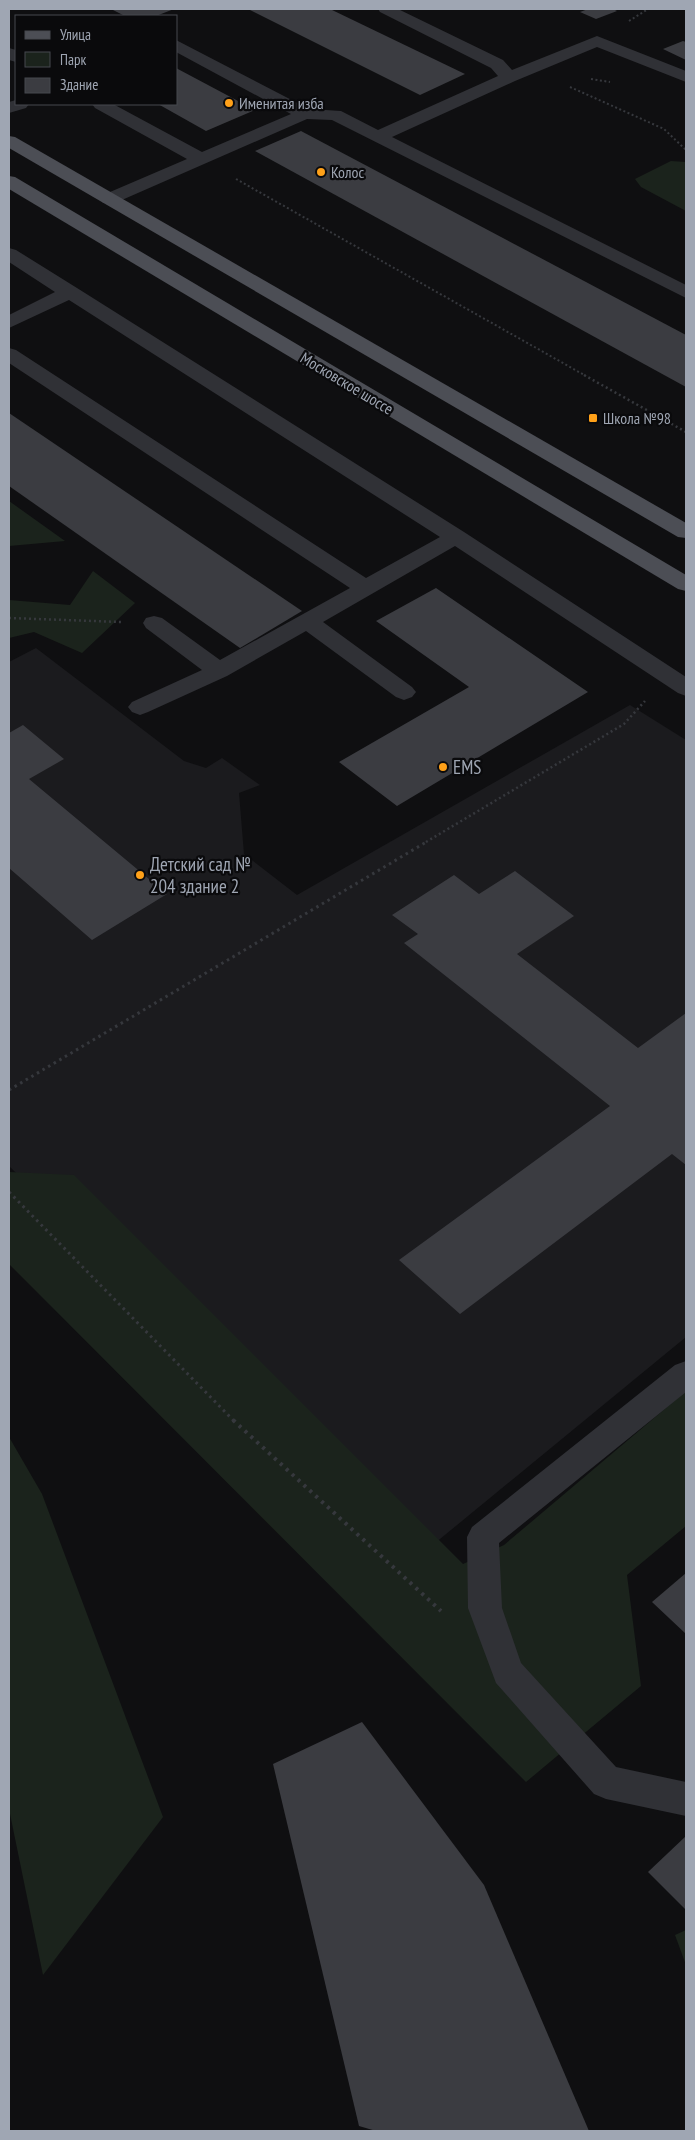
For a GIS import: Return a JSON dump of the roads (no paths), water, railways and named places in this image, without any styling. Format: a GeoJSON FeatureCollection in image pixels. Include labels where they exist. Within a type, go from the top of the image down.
{"type":"FeatureCollection","features":[{"type":"Feature","properties":{"kind":"main road"},"geometry":{"type":"LineString","coordinates":[[9,141],[686,532]]}},
{"type":"Feature","properties":{"kind":"main road","name":"Московское шоссе"},"geometry":{"type":"LineString","coordinates":[[9,181],[686,584]]}},
{"type":"Feature","properties":{"kind":"lane"},"geometry":{"type":"LineString","coordinates":[[386,9],[498,64],[509,77]]}},
{"type":"Feature","properties":{"kind":"lane"},"geometry":{"type":"LineString","coordinates":[[379,136],[509,77],[597,41],[686,77]]}},
{"type":"Feature","properties":{"kind":"lane"},"geometry":{"type":"LineString","coordinates":[[178,46],[305,114]]}},
{"type":"Feature","properties":{"kind":"lane"},"geometry":{"type":"LineString","coordinates":[[103,105],[201,160]]}},
{"type":"Feature","properties":{"kind":"lane"},"geometry":{"type":"LineString","coordinates":[[109,199],[305,114],[336,114],[686,292]]}},
{"type":"Feature","properties":{"kind":"lane"},"geometry":{"type":"LineString","coordinates":[[9,254],[456,537],[678,682]]}},
{"type":"Feature","properties":{"kind":"lane"},"geometry":{"type":"LineString","coordinates":[[9,322],[70,292]]}},
{"type":"Feature","properties":{"kind":"lane"},"geometry":{"type":"LineString","coordinates":[[9,354],[366,588]]}},
{"type":"Feature","properties":{"kind":"lane"},"geometry":{"type":"LineString","coordinates":[[140,707],[219,671],[456,537]]}},
{"type":"Feature","properties":{"kind":"lane"},"geometry":{"type":"LineString","coordinates":[[307,621],[404,692]]}},
{"type":"Feature","properties":{"kind":"lane"},"geometry":{"type":"LineString","coordinates":[[154,623],[219,671]]}},
{"type":"Feature","properties":{"kind":"lane"},"geometry":{"type":"LineString","coordinates":[[686,1374],[484,1537],[485,1608],[508,1672],[606,1782],[686,1799]]}},
{"type":"Feature","properties":{"kind":"place","name":"Именитая изба"},"geometry":{"type":"Point","coordinates":[229,103]}},
{"type":"Feature","properties":{"kind":"place","name":"Колос"},"geometry":{"type":"Point","coordinates":[321,172]}},
{"type":"Feature","properties":{"kind":"place","name":"Школа №98"},"geometry":{"type":"Point","coordinates":[593,418]}},
{"type":"Feature","properties":{"kind":"place","name":"EMS"},"geometry":{"type":"Point","coordinates":[443,767]}},
{"type":"Feature","properties":{"kind":"place","name":"Детский сад № 204 здание 2"},"geometry":{"type":"Point","coordinates":[140,875]}}]}
